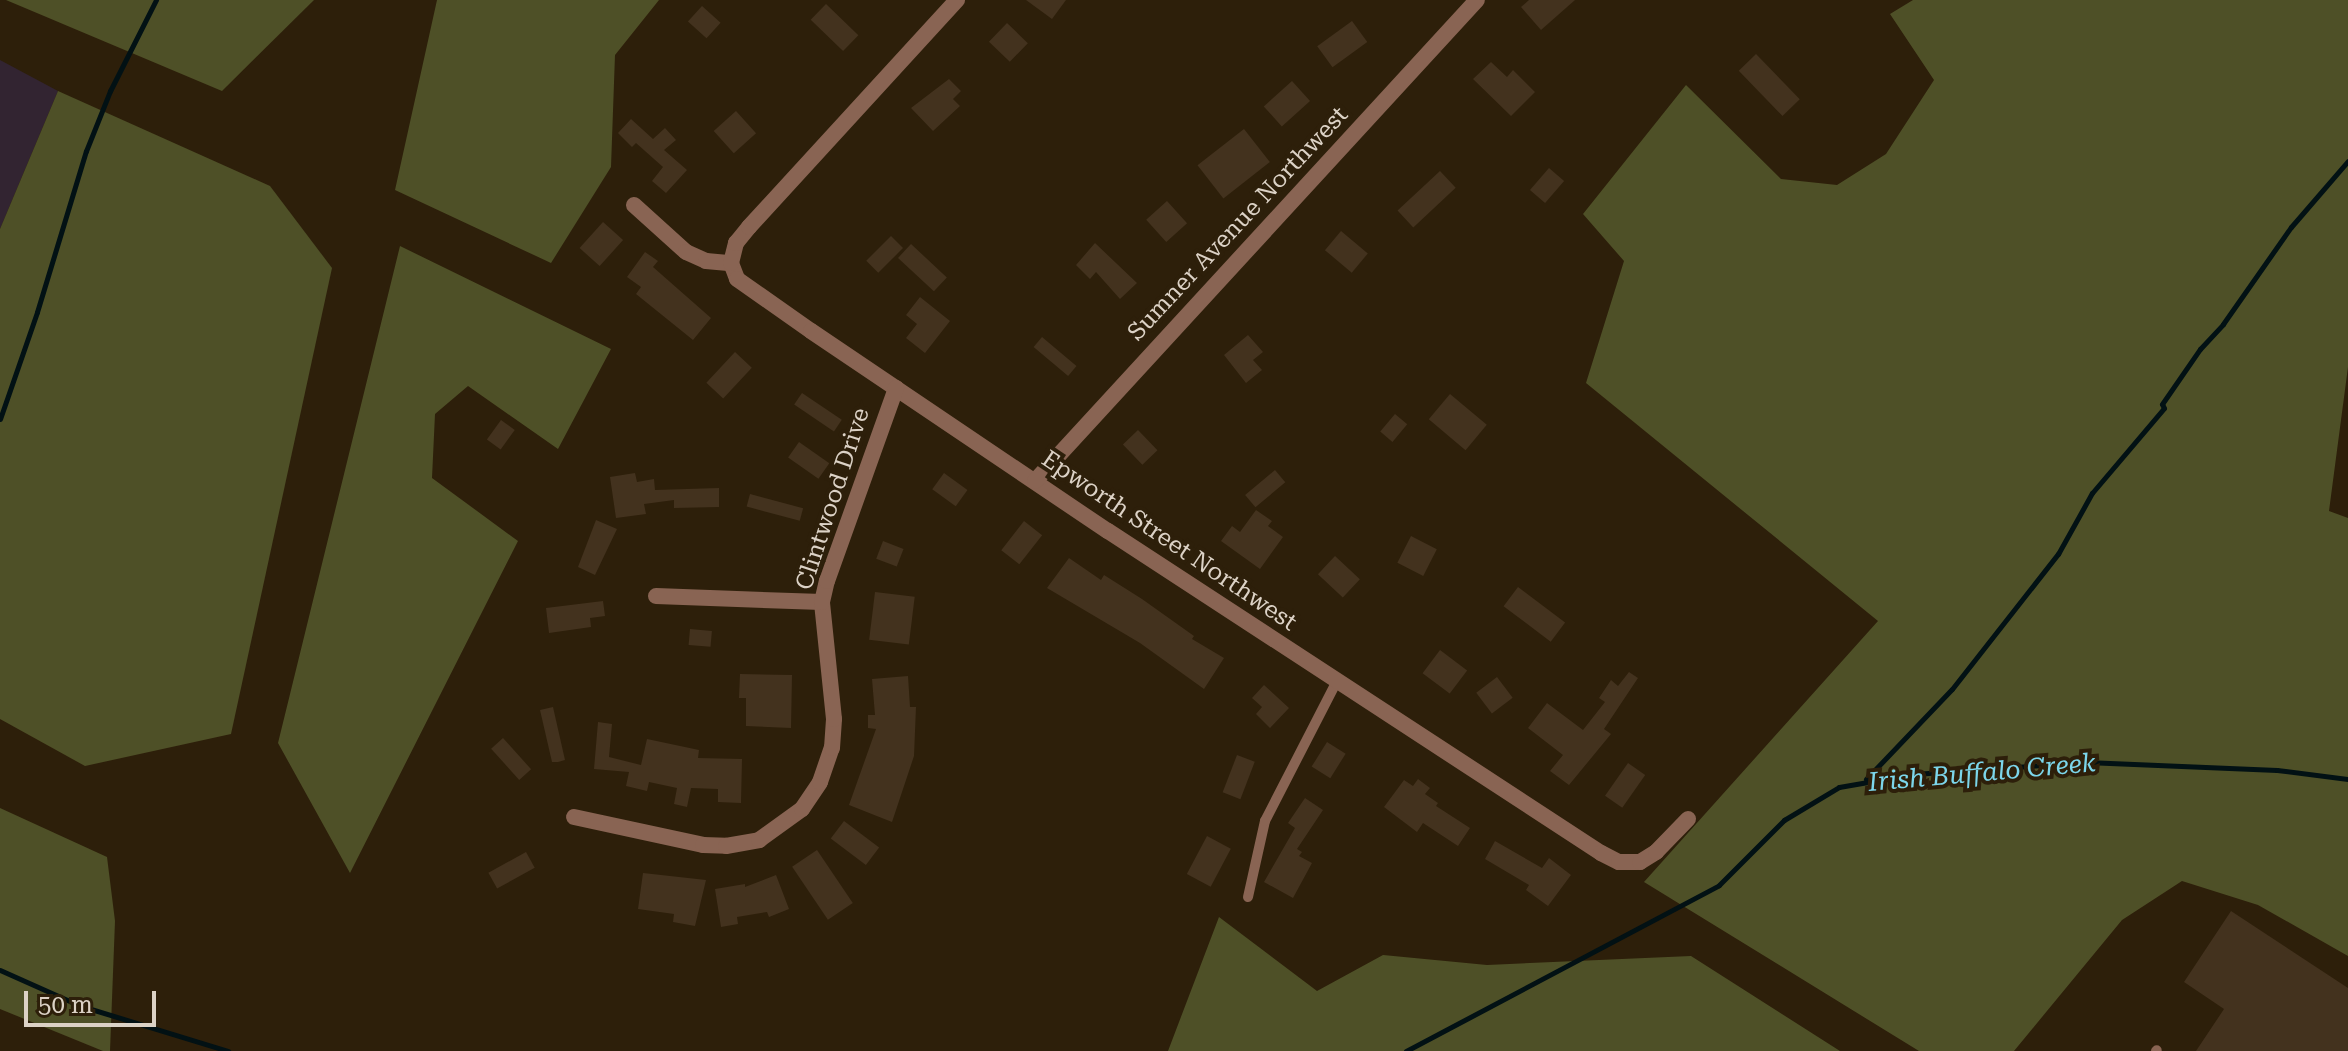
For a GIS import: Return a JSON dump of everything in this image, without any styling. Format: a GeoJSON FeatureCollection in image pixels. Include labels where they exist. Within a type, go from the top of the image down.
{"type":"FeatureCollection","features":[{"type":"Feature","properties":{"kind":"street"},"geometry":{"type":"LineString","coordinates":[[634,205],[686,252],[706,261],[731,263],[736,243],[749,227],[957,0]]}},
{"type":"Feature","properties":{"kind":"street","name":"Sumner Avenue Northwest"},"geometry":{"type":"LineString","coordinates":[[1035,481],[1477,0]]}},
{"type":"Feature","properties":{"kind":"street","name":"Epworth Street Northwest"},"geometry":{"type":"LineString","coordinates":[[731,263],[737,279],[896,388],[1337,681],[1619,862],[1640,862],[1656,852],[1688,819]]}},
{"type":"Feature","properties":{"kind":"street","name":"Clintwood Drive"},"geometry":{"type":"LineString","coordinates":[[574,817],[703,845],[726,846],[759,840],[802,809],[820,782],[832,748],[834,719],[822,602],[896,388]]}},
{"type":"Feature","properties":{"kind":"street"},"geometry":{"type":"LineString","coordinates":[[656,596],[822,602]]}},
{"type":"Feature","properties":{"kind":"lane"},"geometry":{"type":"LineString","coordinates":[[1248,897],[1265,821],[1337,681]]}},
{"type":"Feature","properties":{"kind":"shaded area"},"geometry":{"type":"Polygon","coordinates":[[[0,60],[58,91],[0,229],[0,60]]]}},
{"type":"Feature","properties":{"kind":"green space"},"geometry":{"type":"Polygon","coordinates":[[[6,0],[314,0],[222,91],[6,0]]]}},
{"type":"Feature","properties":{"kind":"green space"},"geometry":{"type":"Polygon","coordinates":[[[437,0],[659,0],[615,55],[611,167],[551,263],[395,190],[437,0]]]}},
{"type":"Feature","properties":{"kind":"green space"},"geometry":{"type":"Polygon","coordinates":[[[1913,0],[2348,0],[2348,367],[2329,511],[2348,518],[2348,956],[2258,905],[2182,881],[2122,920],[2014,1051],[1919,1051],[1644,882],[1878,621],[1586,383],[1624,261],[1583,214],[1686,85],[1781,179],[1837,185],[1886,154],[1934,80],[1890,14],[1913,0]]]}},
{"type":"Feature","properties":{"kind":"green space"},"geometry":{"type":"Polygon","coordinates":[[[58,91],[270,186],[332,268],[231,734],[85,766],[0,719],[0,229],[58,91]]]}},
{"type":"Feature","properties":{"kind":"green space"},"geometry":{"type":"Polygon","coordinates":[[[400,246],[611,349],[558,449],[468,386],[435,414],[432,478],[518,541],[350,873],[278,743],[400,246]]]}},
{"type":"Feature","properties":{"kind":"green space"},"geometry":{"type":"Polygon","coordinates":[[[0,808],[107,857],[115,921],[110,1051],[103,1051],[0,1009],[0,808]]]}},
{"type":"Feature","properties":{"kind":"green space"},"geometry":{"type":"Polygon","coordinates":[[[1219,917],[1317,991],[1383,955],[1487,965],[1691,956],[1840,1051],[1168,1051],[1219,917]]]}},
{"type":"Feature","properties":{"kind":"building"},"geometry":{"type":"Polygon","coordinates":[[[1026,0],[1066,0],[1052,19],[1026,0]]]}},
{"type":"Feature","properties":{"kind":"building"},"geometry":{"type":"Polygon","coordinates":[[[1529,0],[1575,0],[1541,30],[1521,7],[1529,0]]]}},
{"type":"Feature","properties":{"kind":"building"},"geometry":{"type":"Polygon","coordinates":[[[826,4],[858,35],[843,51],[811,20],[826,4]]]}},
{"type":"Feature","properties":{"kind":"building"},"geometry":{"type":"Polygon","coordinates":[[[702,6],[721,23],[707,38],[688,22],[702,6]]]}},
{"type":"Feature","properties":{"kind":"building"},"geometry":{"type":"Polygon","coordinates":[[[1352,21],[1367,42],[1332,67],[1317,46],[1352,21]]]}},
{"type":"Feature","properties":{"kind":"building"},"geometry":{"type":"Polygon","coordinates":[[[1007,23],[1028,43],[1010,62],[989,42],[1007,23]]]}},
{"type":"Feature","properties":{"kind":"building"},"geometry":{"type":"Polygon","coordinates":[[[1756,54],[1800,99],[1782,116],[1739,71],[1756,54]]]}},
{"type":"Feature","properties":{"kind":"building"},"geometry":{"type":"Polygon","coordinates":[[[1491,62],[1507,77],[1513,70],[1535,92],[1511,116],[1473,79],[1491,62]]]}},
{"type":"Feature","properties":{"kind":"building"},"geometry":{"type":"Polygon","coordinates":[[[949,79],[961,91],[953,99],[960,106],[933,131],[911,108],[949,79]]]}},
{"type":"Feature","properties":{"kind":"building"},"geometry":{"type":"Polygon","coordinates":[[[1292,81],[1310,101],[1282,126],[1264,106],[1292,81]]]}},
{"type":"Feature","properties":{"kind":"building"},"geometry":{"type":"Polygon","coordinates":[[[736,111],[756,133],[734,153],[714,131],[736,111]]]}},
{"type":"Feature","properties":{"kind":"building"},"geometry":{"type":"Polygon","coordinates":[[[631,119],[653,139],[665,128],[676,140],[664,150],[687,170],[666,193],[652,181],[663,167],[636,143],[632,147],[618,133],[631,119]]]}},
{"type":"Feature","properties":{"kind":"building"},"geometry":{"type":"Polygon","coordinates":[[[1244,129],[1270,162],[1223,198],[1198,165],[1244,129]]]}},
{"type":"Feature","properties":{"kind":"building"},"geometry":{"type":"Polygon","coordinates":[[[1549,168],[1564,181],[1545,203],[1530,190],[1549,168]]]}},
{"type":"Feature","properties":{"kind":"building"},"geometry":{"type":"Polygon","coordinates":[[[1440,171],[1456,188],[1413,227],[1398,211],[1440,171]]]}},
{"type":"Feature","properties":{"kind":"building"},"geometry":{"type":"Polygon","coordinates":[[[1167,201],[1187,223],[1166,242],[1146,220],[1167,201]]]}},
{"type":"Feature","properties":{"kind":"building"},"geometry":{"type":"Polygon","coordinates":[[[603,222],[623,240],[600,266],[580,248],[603,222]]]}},
{"type":"Feature","properties":{"kind":"building"},"geometry":{"type":"Polygon","coordinates":[[[1341,231],[1368,253],[1352,273],[1325,250],[1341,231]]]}},
{"type":"Feature","properties":{"kind":"building"},"geometry":{"type":"Polygon","coordinates":[[[891,236],[903,248],[878,273],[866,261],[891,236]]]}},
{"type":"Feature","properties":{"kind":"building"},"geometry":{"type":"Polygon","coordinates":[[[1095,243],[1137,283],[1120,299],[1096,272],[1090,279],[1076,265],[1095,243]]]}},
{"type":"Feature","properties":{"kind":"building"},"geometry":{"type":"Polygon","coordinates":[[[911,244],[947,277],[934,291],[898,258],[911,244]]]}},
{"type":"Feature","properties":{"kind":"building"},"geometry":{"type":"Polygon","coordinates":[[[645,252],[658,261],[653,267],[711,318],[693,340],[636,294],[641,287],[627,277],[645,252]]]}},
{"type":"Feature","properties":{"kind":"building"},"geometry":{"type":"Polygon","coordinates":[[[920,297],[950,321],[925,353],[906,338],[917,324],[906,315],[920,297]]]}},
{"type":"Feature","properties":{"kind":"building"},"geometry":{"type":"Polygon","coordinates":[[[1248,335],[1263,352],[1253,360],[1262,370],[1246,383],[1224,355],[1248,335]]]}},
{"type":"Feature","properties":{"kind":"building"},"geometry":{"type":"Polygon","coordinates":[[[1042,337],[1076,366],[1068,376],[1034,347],[1042,337]]]}},
{"type":"Feature","properties":{"kind":"building"},"geometry":{"type":"Polygon","coordinates":[[[735,352],[752,368],[723,398],[706,383],[735,352]]]}},
{"type":"Feature","properties":{"kind":"building"},"geometry":{"type":"Polygon","coordinates":[[[802,393],[842,420],[834,431],[794,405],[802,393]]]}},
{"type":"Feature","properties":{"kind":"building"},"geometry":{"type":"Polygon","coordinates":[[[1450,394],[1487,425],[1466,450],[1429,419],[1450,394]]]}},
{"type":"Feature","properties":{"kind":"building"},"geometry":{"type":"Polygon","coordinates":[[[1395,414],[1407,424],[1392,442],[1380,432],[1395,414]]]}},
{"type":"Feature","properties":{"kind":"building"},"geometry":{"type":"Polygon","coordinates":[[[501,420],[515,430],[501,449],[487,439],[501,420]]]}},
{"type":"Feature","properties":{"kind":"building"},"geometry":{"type":"Polygon","coordinates":[[[1138,430],[1157,450],[1142,465],[1123,445],[1138,430]]]}},
{"type":"Feature","properties":{"kind":"building"},"geometry":{"type":"Polygon","coordinates":[[[799,442],[829,463],[818,479],[788,458],[799,442]]]}},
{"type":"Feature","properties":{"kind":"building"},"geometry":{"type":"Polygon","coordinates":[[[1275,470],[1285,482],[1255,507],[1245,495],[1275,470]]]}},
{"type":"Feature","properties":{"kind":"building"},"geometry":{"type":"Polygon","coordinates":[[[635,473],[637,482],[654,479],[655,490],[719,488],[719,507],[674,508],[674,500],[644,504],[646,514],[616,518],[610,477],[635,473]]]}},
{"type":"Feature","properties":{"kind":"building"},"geometry":{"type":"Polygon","coordinates":[[[944,473],[967,490],[956,506],[932,489],[944,473]]]}},
{"type":"Feature","properties":{"kind":"building"},"geometry":{"type":"Polygon","coordinates":[[[750,494],[803,508],[800,521],[747,507],[750,494]]]}},
{"type":"Feature","properties":{"kind":"building"},"geometry":{"type":"Polygon","coordinates":[[[1256,510],[1272,521],[1268,526],[1283,537],[1260,569],[1221,541],[1232,526],[1240,532],[1256,510]]]}},
{"type":"Feature","properties":{"kind":"building"},"geometry":{"type":"Polygon","coordinates":[[[596,520],[617,529],[595,575],[578,567],[596,520]]]}},
{"type":"Feature","properties":{"kind":"building"},"geometry":{"type":"Polygon","coordinates":[[[1024,521],[1042,535],[1019,564],[1001,550],[1024,521]]]}},
{"type":"Feature","properties":{"kind":"building"},"geometry":{"type":"Polygon","coordinates":[[[1411,536],[1437,549],[1423,576],[1397,563],[1411,536]]]}},
{"type":"Feature","properties":{"kind":"building"},"geometry":{"type":"Polygon","coordinates":[[[883,541],[904,549],[897,567],[876,559],[883,541]]]}},
{"type":"Feature","properties":{"kind":"building"},"geometry":{"type":"Polygon","coordinates":[[[1335,556],[1360,579],[1343,597],[1318,574],[1335,556]]]}},
{"type":"Feature","properties":{"kind":"building"},"geometry":{"type":"Polygon","coordinates":[[[1069,558],[1101,580],[1104,575],[1142,599],[1194,636],[1192,639],[1224,658],[1204,689],[1140,643],[1047,588],[1069,558]]]}},
{"type":"Feature","properties":{"kind":"building"},"geometry":{"type":"Polygon","coordinates":[[[1518,587],[1565,623],[1551,642],[1504,606],[1518,587]]]}},
{"type":"Feature","properties":{"kind":"building"},"geometry":{"type":"Polygon","coordinates":[[[875,592],[915,597],[909,645],[869,640],[875,592]]]}},
{"type":"Feature","properties":{"kind":"building"},"geometry":{"type":"Polygon","coordinates":[[[603,601],[605,616],[590,618],[591,627],[549,633],[546,608],[603,601]]]}},
{"type":"Feature","properties":{"kind":"building"},"geometry":{"type":"Polygon","coordinates":[[[690,629],[712,631],[711,647],[689,645],[690,629]]]}},
{"type":"Feature","properties":{"kind":"building"},"geometry":{"type":"Polygon","coordinates":[[[1440,650],[1467,670],[1450,694],[1423,673],[1440,650]]]}},
{"type":"Feature","properties":{"kind":"building"},"geometry":{"type":"Polygon","coordinates":[[[1629,672],[1638,678],[1604,729],[1611,734],[1569,785],[1550,771],[1563,755],[1528,728],[1547,703],[1583,730],[1605,702],[1599,698],[1611,680],[1618,686],[1629,672]]]}},
{"type":"Feature","properties":{"kind":"building"},"geometry":{"type":"Polygon","coordinates":[[[740,674],[792,675],[791,728],[746,726],[746,698],[739,698],[740,674]]]}},
{"type":"Feature","properties":{"kind":"building"},"geometry":{"type":"Polygon","coordinates":[[[908,676],[910,707],[916,707],[914,756],[892,822],[849,805],[876,729],[868,728],[868,715],[875,715],[872,679],[908,676]]]}},
{"type":"Feature","properties":{"kind":"building"},"geometry":{"type":"Polygon","coordinates":[[[1497,677],[1513,698],[1492,713],[1476,693],[1497,677]]]}},
{"type":"Feature","properties":{"kind":"building"},"geometry":{"type":"Polygon","coordinates":[[[1264,685],[1289,708],[1270,728],[1256,714],[1262,707],[1252,698],[1264,685]]]}},
{"type":"Feature","properties":{"kind":"building"},"geometry":{"type":"Polygon","coordinates":[[[553,707],[565,760],[558,762],[552,762],[540,710],[553,707]]]}},
{"type":"Feature","properties":{"kind":"building"},"geometry":{"type":"Polygon","coordinates":[[[598,722],[612,724],[609,757],[641,765],[647,739],[699,750],[698,758],[742,759],[741,803],[718,802],[718,789],[691,788],[687,807],[674,804],[677,788],[649,782],[647,791],[626,786],[629,772],[594,769],[598,722]]]}},
{"type":"Feature","properties":{"kind":"building"},"geometry":{"type":"Polygon","coordinates":[[[503,738],[531,769],[519,780],[491,749],[503,738]]]}},
{"type":"Feature","properties":{"kind":"building"},"geometry":{"type":"Polygon","coordinates":[[[1327,742],[1346,754],[1330,778],[1312,767],[1327,742]]]}},
{"type":"Feature","properties":{"kind":"building"},"geometry":{"type":"Polygon","coordinates":[[[1237,755],[1255,762],[1240,799],[1223,792],[1237,755]]]}},
{"type":"Feature","properties":{"kind":"building"},"geometry":{"type":"Polygon","coordinates":[[[1628,763],[1645,775],[1622,808],[1605,796],[1628,763]]]}},
{"type":"Feature","properties":{"kind":"building"},"geometry":{"type":"Polygon","coordinates":[[[1418,779],[1430,788],[1425,794],[1438,803],[1436,806],[1470,828],[1458,846],[1423,823],[1417,832],[1384,807],[1404,780],[1413,786],[1418,779]]]}},
{"type":"Feature","properties":{"kind":"building"},"geometry":{"type":"Polygon","coordinates":[[[1305,798],[1323,810],[1297,849],[1302,852],[1299,856],[1312,863],[1293,898],[1264,882],[1295,828],[1288,823],[1305,798]]]}},
{"type":"Feature","properties":{"kind":"building"},"geometry":{"type":"Polygon","coordinates":[[[844,821],[879,847],[866,865],[831,839],[844,821]]]}},
{"type":"Feature","properties":{"kind":"building"},"geometry":{"type":"Polygon","coordinates":[[[1207,836],[1231,849],[1211,887],[1187,874],[1207,836]]]}},
{"type":"Feature","properties":{"kind":"building"},"geometry":{"type":"Polygon","coordinates":[[[1495,841],[1542,868],[1549,858],[1571,875],[1548,906],[1526,890],[1529,885],[1485,859],[1495,841]]]}},
{"type":"Feature","properties":{"kind":"building"},"geometry":{"type":"Polygon","coordinates":[[[817,850],[853,903],[828,920],[792,867],[817,850]]]}},
{"type":"Feature","properties":{"kind":"building"},"geometry":{"type":"Polygon","coordinates":[[[526,852],[535,868],[497,889],[488,873],[526,852]]]}},
{"type":"Feature","properties":{"kind":"building"},"geometry":{"type":"Polygon","coordinates":[[[643,873],[706,880],[695,926],[673,922],[674,914],[638,909],[643,873]]]}},
{"type":"Feature","properties":{"kind":"building"},"geometry":{"type":"Polygon","coordinates":[[[776,875],[789,909],[769,917],[767,912],[737,917],[738,924],[721,927],[715,889],[745,884],[745,887],[776,875]]]}},
{"type":"Feature","properties":{"kind":"building"},"geometry":{"type":"Polygon","coordinates":[[[2231,911],[2348,988],[2348,1051],[2196,1051],[2224,1009],[2184,982],[2231,911]]]}},
{"type":"Feature","properties":{"kind":"waterway"},"geometry":{"type":"LineString","coordinates":[[0,419],[37,312],[86,151],[110,91],[156,0]]}},
{"type":"Feature","properties":{"kind":"waterway"},"geometry":{"type":"LineString","coordinates":[[1866,779],[1952,689],[2058,554],[2092,493],[2164,408],[2162,404],[2200,349],[2223,324],[2291,227],[2348,161]]}},
{"type":"Feature","properties":{"kind":"waterway","name":"Irish Buffalo Creek"},"geometry":{"type":"LineString","coordinates":[[1406,1051],[1719,885],[1784,820],[1839,787],[1914,774],[2086,762],[2277,770],[2348,779]]}},
{"type":"Feature","properties":{"kind":"waterway","name":"Irish Buffalo Creek"},"geometry":{"type":"LineString","coordinates":[[0,970],[81,1006],[228,1051]]}}]}
